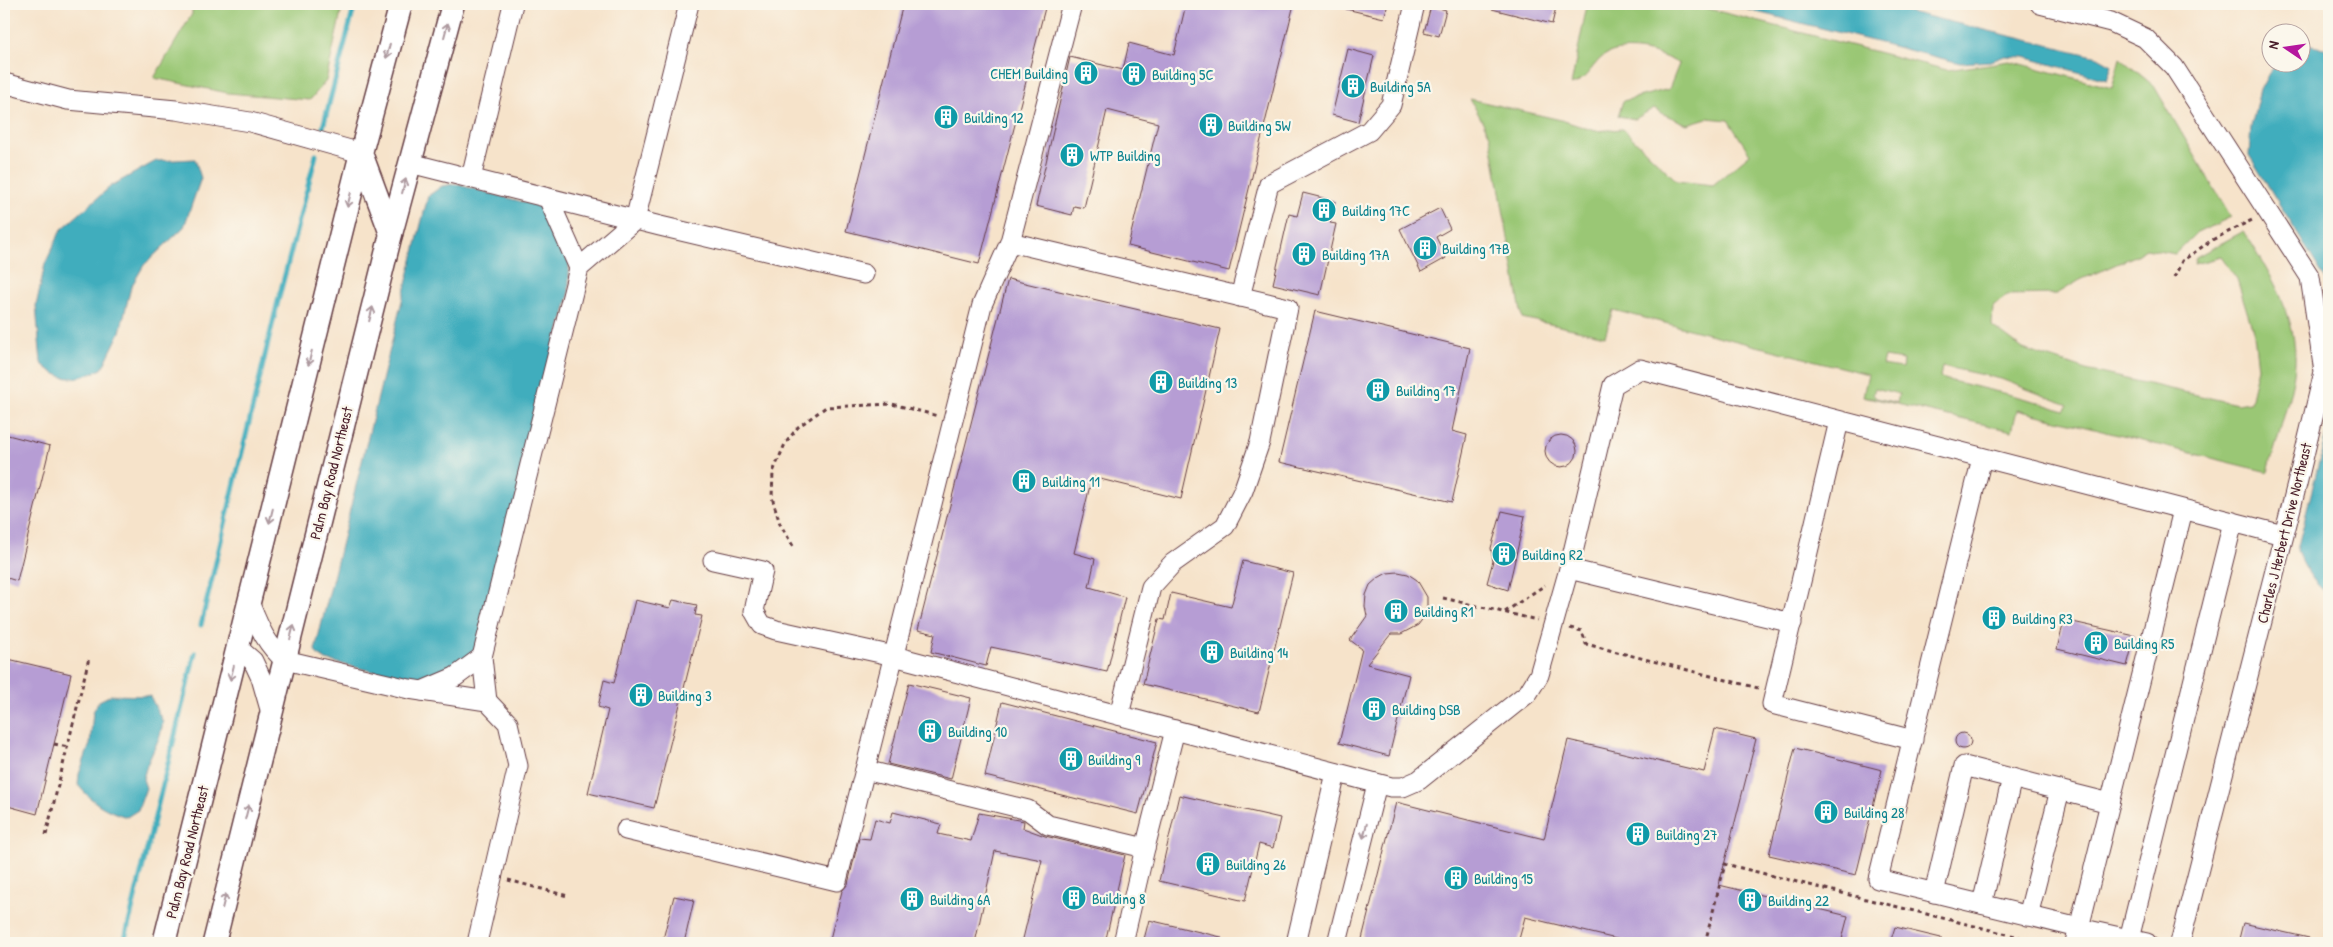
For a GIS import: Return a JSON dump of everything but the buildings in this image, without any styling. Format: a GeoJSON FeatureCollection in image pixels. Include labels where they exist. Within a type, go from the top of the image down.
{"type":"FeatureCollection","features":[{"type":"Feature","properties":{"kind":"main road","name":"Palm Bay Road Northeast"},"geometry":{"type":"LineString","coordinates":[[164,943],[361,153],[401,4]]}},
{"type":"Feature","properties":{"kind":"main road","name":"Palm Bay Road Northeast"},"geometry":{"type":"LineString","coordinates":[[214,943],[391,234],[453,4]]}},
{"type":"Feature","properties":{"kind":"main road"},"geometry":{"type":"LineString","coordinates":[[361,153],[391,234]]}},
{"type":"Feature","properties":{"kind":"street"},"geometry":{"type":"LineString","coordinates":[[471,178],[513,4]]}},
{"type":"Feature","properties":{"kind":"street"},"geometry":{"type":"LineString","coordinates":[[477,943],[518,766],[508,723],[487,701],[482,657],[579,268],[635,220],[689,4]]}},
{"type":"Feature","properties":{"kind":"street"},"geometry":{"type":"LineString","coordinates":[[626,830],[837,881],[982,305],[1010,242],[1072,4]]}},
{"type":"Feature","properties":{"kind":"street"},"geometry":{"type":"LineString","coordinates":[[1240,296],[1269,184],[1369,132],[1391,105],[1415,4]]}},
{"type":"Feature","properties":{"kind":"street","name":"Charles J Herbert Drive Northeast"},"geometry":{"type":"LineString","coordinates":[[2040,4],[2110,22],[2145,38],[2174,67],[2310,277],[2324,372],[2180,943]]}},
{"type":"Feature","properties":{"kind":"street"},"geometry":{"type":"LineString","coordinates":[[4,83],[68,100],[176,110],[250,122],[361,153]]}},
{"type":"Feature","properties":{"kind":"street"},"geometry":{"type":"LineString","coordinates":[[410,163],[635,220],[864,274]]}},
{"type":"Feature","properties":{"kind":"street"},"geometry":{"type":"LineString","coordinates":[[548,198],[579,268]]}},
{"type":"Feature","properties":{"kind":"street"},"geometry":{"type":"LineString","coordinates":[[1010,242],[1288,308],[1260,442],[1243,491],[1225,526],[1173,563],[1150,587],[1119,716]]}},
{"type":"Feature","properties":{"kind":"street"},"geometry":{"type":"LineString","coordinates":[[713,560],[763,571],[754,611],[762,625],[786,633],[894,656],[1377,784],[1403,787],[1419,780],[1528,693],[1539,675],[1569,569],[1613,385],[1640,370],[2283,535]]}},
{"type":"Feature","properties":{"kind":"street"},"geometry":{"type":"LineString","coordinates":[[1839,421],[1772,704],[1912,740]]}},
{"type":"Feature","properties":{"kind":"street"},"geometry":{"type":"LineString","coordinates":[[1982,458],[1878,879],[2028,916],[2077,936],[2135,942],[2233,522]]}},
{"type":"Feature","properties":{"kind":"street"},"geometry":{"type":"LineString","coordinates":[[2077,936],[2183,510]]}},
{"type":"Feature","properties":{"kind":"street"},"geometry":{"type":"LineString","coordinates":[[1569,569],[1792,623]]}},
{"type":"Feature","properties":{"kind":"street"},"geometry":{"type":"LineString","coordinates":[[249,602],[263,635],[272,650],[284,660],[422,691],[487,701]]}},
{"type":"Feature","properties":{"kind":"street"},"geometry":{"type":"LineString","coordinates":[[238,648],[253,661],[261,678],[271,713]]}},
{"type":"Feature","properties":{"kind":"street"},"geometry":{"type":"LineString","coordinates":[[422,691],[455,677],[482,657]]}},
{"type":"Feature","properties":{"kind":"street"},"geometry":{"type":"LineString","coordinates":[[1123,943],[1175,730]]}},
{"type":"Feature","properties":{"kind":"street"},"geometry":{"type":"LineString","coordinates":[[1934,893],[1964,766],[2110,803]]}},
{"type":"Feature","properties":{"kind":"street"},"geometry":{"type":"LineString","coordinates":[[865,770],[1028,810],[1048,825],[1146,848]]}},
{"type":"Feature","properties":{"kind":"street"},"geometry":{"type":"LineString","coordinates":[[1296,943],[1336,773]]}},
{"type":"Feature","properties":{"kind":"street"},"geometry":{"type":"LineString","coordinates":[[1982,904],[2012,778]]}},
{"type":"Feature","properties":{"kind":"street"},"geometry":{"type":"LineString","coordinates":[[1337,943],[1377,784]]}},
{"type":"Feature","properties":{"kind":"street"},"geometry":{"type":"LineString","coordinates":[[2028,916],[2060,790]]}},
{"type":"Feature","properties":{"kind":"path"},"geometry":{"type":"LineString","coordinates":[[2174,278],[2182,261],[2212,240],[2269,212]]}},
{"type":"Feature","properties":{"kind":"path"},"geometry":{"type":"LineString","coordinates":[[793,546],[780,524],[772,497],[773,472],[785,444],[798,426],[826,406],[892,404],[954,419]]}},
{"type":"Feature","properties":{"kind":"path"},"geometry":{"type":"LineString","coordinates":[[1504,612],[1569,569]]}},
{"type":"Feature","properties":{"kind":"path"},"geometry":{"type":"LineString","coordinates":[[1443,598],[1582,631],[1586,644],[1775,692]]}},
{"type":"Feature","properties":{"kind":"path"},"geometry":{"type":"LineString","coordinates":[[46,835],[90,658]]}},
{"type":"Feature","properties":{"kind":"path"},"geometry":{"type":"LineString","coordinates":[[54,744],[68,747]]}},
{"type":"Feature","properties":{"kind":"path"},"geometry":{"type":"LineString","coordinates":[[1705,943],[1724,864],[2043,943]]}},
{"type":"Feature","properties":{"kind":"path"},"geometry":{"type":"LineString","coordinates":[[493,876],[568,896]]}},
{"type":"Feature","properties":{"kind":"green space"},"geometry":{"type":"Polygon","coordinates":[[[192,4],[343,4],[326,81],[310,100],[228,93],[154,78],[192,14],[192,4]]]}},
{"type":"Feature","properties":{"kind":"green space"},"geometry":{"type":"Polygon","coordinates":[[[1582,4],[1690,4],[1947,70],[2010,61],[2112,88],[2120,58],[2154,86],[2231,217],[2195,234],[2175,254],[2146,249],[2135,256],[2080,280],[2057,294],[2007,295],[1993,307],[1992,326],[2023,349],[2086,370],[2237,404],[2250,402],[2258,368],[2254,334],[2237,279],[2221,257],[2194,264],[2196,257],[2244,231],[2265,265],[2283,301],[2294,340],[2293,380],[2268,472],[2017,410],[2012,431],[1863,396],[1868,374],[1613,310],[1605,336],[1522,318],[1490,135],[1470,99],[1561,120],[1595,131],[1623,129],[1677,181],[1713,185],[1750,154],[1728,120],[1707,118],[1687,124],[1654,108],[1635,119],[1618,116],[1623,101],[1669,89],[1679,64],[1661,56],[1639,50],[1617,50],[1600,59],[1584,78],[1571,85],[1587,5],[1582,4]],[[1884,357],[1882,365],[1902,368],[1903,360],[1884,357]],[[1942,366],[1940,378],[2018,397],[2064,411],[2068,405],[2001,379],[1942,366]],[[1875,388],[1873,394],[1876,398],[1897,403],[1899,394],[1875,388]]]}},
{"type":"Feature","properties":{"kind":"water"},"geometry":{"type":"Polygon","coordinates":[[[1725,4],[1876,4],[2098,57],[2112,65],[2107,80],[2024,57],[2005,56],[1991,61],[1960,63],[1725,4]]]}},
{"type":"Feature","properties":{"kind":"water"},"geometry":{"type":"Polygon","coordinates":[[[2310,46],[2329,49],[2329,285],[2249,155],[2251,127],[2260,90],[2269,73],[2310,72],[2310,46]]]}},
{"type":"Feature","properties":{"kind":"water"},"geometry":{"type":"Polygon","coordinates":[[[195,159],[201,178],[184,227],[144,265],[131,287],[120,332],[102,369],[85,376],[70,378],[63,377],[49,370],[41,363],[36,306],[45,264],[61,230],[111,186],[156,161],[195,159]]]}},
{"type":"Feature","properties":{"kind":"water"},"geometry":{"type":"Polygon","coordinates":[[[455,184],[542,207],[569,263],[569,295],[478,646],[466,662],[445,676],[421,680],[388,675],[326,660],[317,654],[315,650],[428,196],[442,186],[455,184]]]}},
{"type":"Feature","properties":{"kind":"water"},"geometry":{"type":"Polygon","coordinates":[[[2329,422],[2329,595],[2310,575],[2297,550],[2329,422]]]}},
{"type":"Feature","properties":{"kind":"water"},"geometry":{"type":"Polygon","coordinates":[[[111,695],[150,696],[163,722],[160,736],[143,779],[146,788],[138,810],[127,817],[112,812],[100,805],[78,785],[79,774],[90,744],[93,712],[99,701],[111,695]]]}},
{"type":"Feature","properties":{"kind":"waterway"},"geometry":{"type":"LineString","coordinates":[[323,127],[355,4]]}},
{"type":"Feature","properties":{"kind":"waterway"},"geometry":{"type":"LineString","coordinates":[[201,625],[277,305],[316,155]]}},
{"type":"Feature","properties":{"kind":"waterway"},"geometry":{"type":"LineString","coordinates":[[124,943],[195,653]]}},
{"type":"Feature","properties":{"kind":"place","name":"CHEM Building"},"geometry":{"type":"Point","coordinates":[1086,73]}},
{"type":"Feature","properties":{"kind":"place","name":"Building 5C"},"geometry":{"type":"Point","coordinates":[1134,74]}},
{"type":"Feature","properties":{"kind":"place","name":"Building 5A"},"geometry":{"type":"Point","coordinates":[1353,86]}},
{"type":"Feature","properties":{"kind":"place","name":"Building 12"},"geometry":{"type":"Point","coordinates":[946,117]}},
{"type":"Feature","properties":{"kind":"place","name":"Building 5W"},"geometry":{"type":"Point","coordinates":[1211,125]}},
{"type":"Feature","properties":{"kind":"place","name":"WTP Building"},"geometry":{"type":"Point","coordinates":[1072,155]}},
{"type":"Feature","properties":{"kind":"place","name":"Building 17C"},"geometry":{"type":"Point","coordinates":[1324,210]}},
{"type":"Feature","properties":{"kind":"place","name":"Building 17B"},"geometry":{"type":"Point","coordinates":[1425,248]}},
{"type":"Feature","properties":{"kind":"place","name":"Building 17A"},"geometry":{"type":"Point","coordinates":[1304,254]}},
{"type":"Feature","properties":{"kind":"place","name":"Building 13"},"geometry":{"type":"Point","coordinates":[1161,382]}},
{"type":"Feature","properties":{"kind":"place","name":"Building 17"},"geometry":{"type":"Point","coordinates":[1378,390]}},
{"type":"Feature","properties":{"kind":"place","name":"Building 11"},"geometry":{"type":"Point","coordinates":[1024,481]}},
{"type":"Feature","properties":{"kind":"place","name":"Building R2"},"geometry":{"type":"Point","coordinates":[1504,554]}},
{"type":"Feature","properties":{"kind":"place","name":"Building R1"},"geometry":{"type":"Point","coordinates":[1396,611]}},
{"type":"Feature","properties":{"kind":"place","name":"Building R3"},"geometry":{"type":"Point","coordinates":[1994,618]}},
{"type":"Feature","properties":{"kind":"place","name":"Building R5"},"geometry":{"type":"Point","coordinates":[2096,643]}},
{"type":"Feature","properties":{"kind":"place","name":"Building 14"},"geometry":{"type":"Point","coordinates":[1212,652]}},
{"type":"Feature","properties":{"kind":"place","name":"Building 3"},"geometry":{"type":"Point","coordinates":[641,695]}},
{"type":"Feature","properties":{"kind":"place","name":"Building DSB"},"geometry":{"type":"Point","coordinates":[1374,709]}},
{"type":"Feature","properties":{"kind":"place","name":"Building 10"},"geometry":{"type":"Point","coordinates":[930,731]}},
{"type":"Feature","properties":{"kind":"place","name":"Building 9"},"geometry":{"type":"Point","coordinates":[1071,759]}},
{"type":"Feature","properties":{"kind":"place","name":"Building 28"},"geometry":{"type":"Point","coordinates":[1826,812]}},
{"type":"Feature","properties":{"kind":"place","name":"Building 27"},"geometry":{"type":"Point","coordinates":[1638,834]}},
{"type":"Feature","properties":{"kind":"place","name":"Building 26"},"geometry":{"type":"Point","coordinates":[1208,864]}},
{"type":"Feature","properties":{"kind":"place","name":"Building 15"},"geometry":{"type":"Point","coordinates":[1456,878]}},
{"type":"Feature","properties":{"kind":"place","name":"Building 8"},"geometry":{"type":"Point","coordinates":[1074,898]}},
{"type":"Feature","properties":{"kind":"place","name":"Building 6A"},"geometry":{"type":"Point","coordinates":[912,899]}},
{"type":"Feature","properties":{"kind":"place","name":"Building 22"},"geometry":{"type":"Point","coordinates":[1750,900]}}]}
